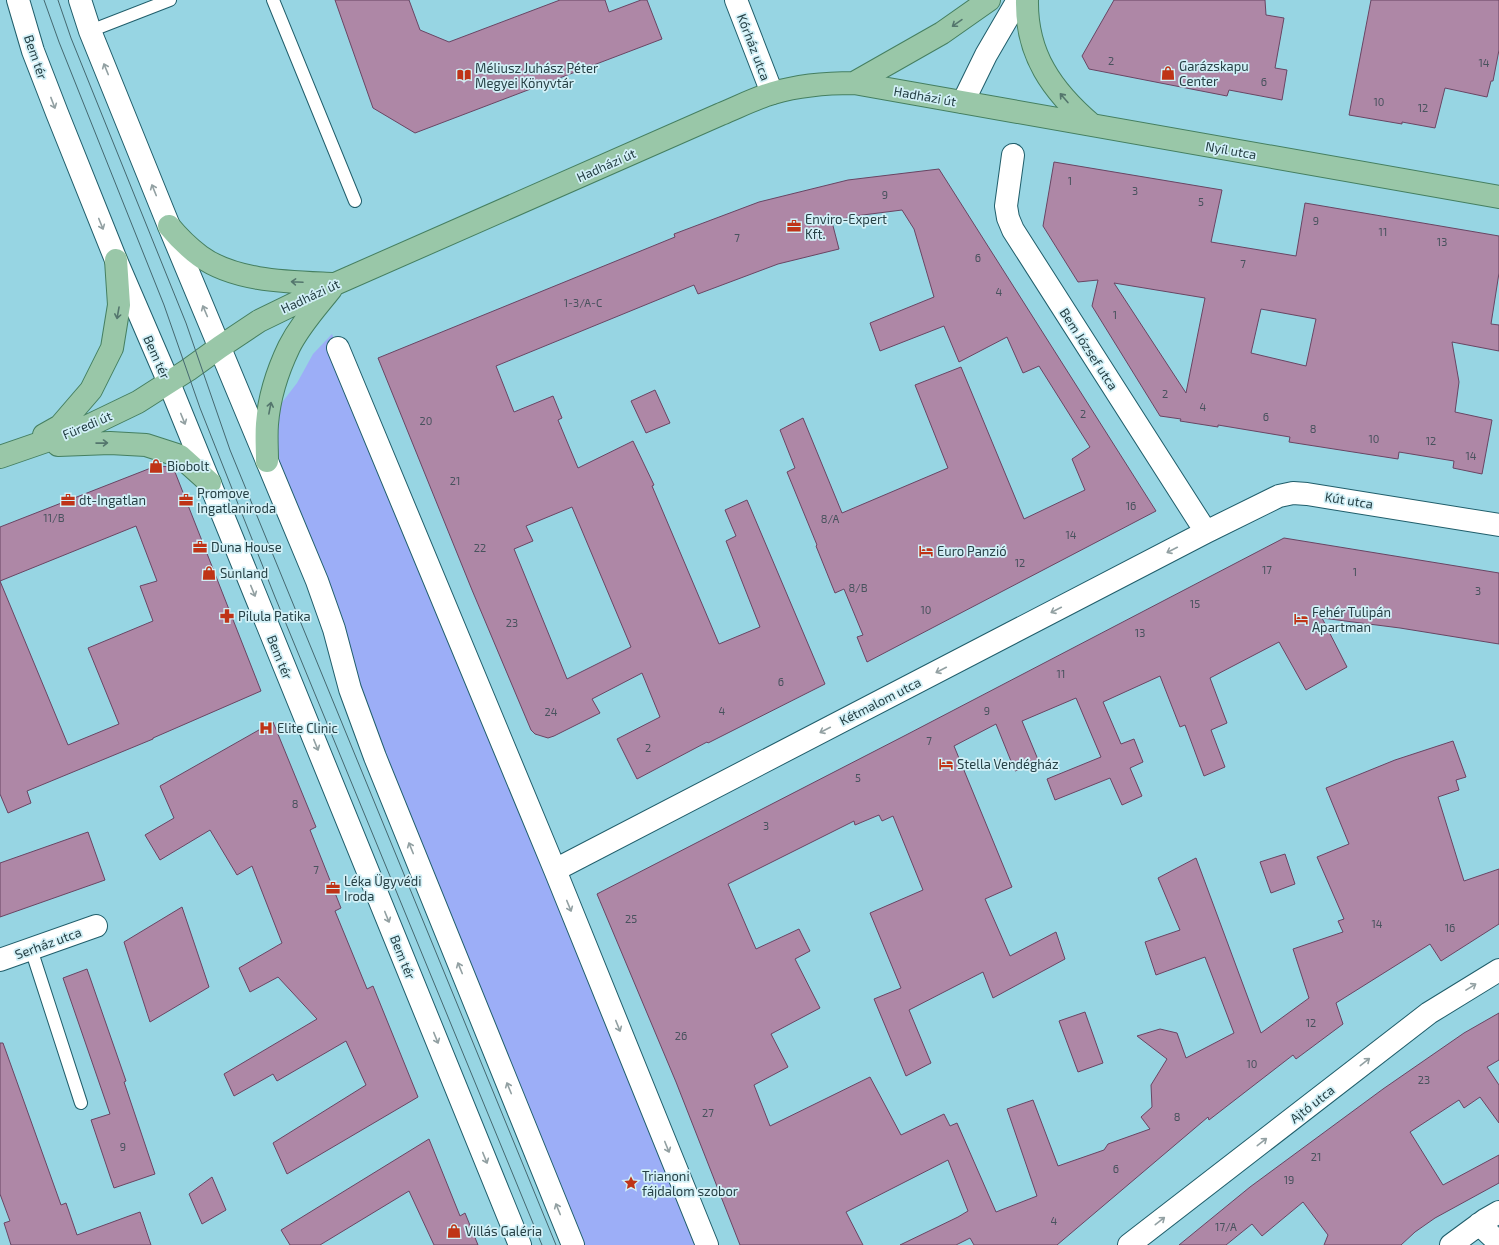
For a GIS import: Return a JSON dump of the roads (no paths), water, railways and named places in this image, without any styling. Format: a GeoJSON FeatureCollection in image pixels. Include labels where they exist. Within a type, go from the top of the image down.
{"type":"FeatureCollection","features":[{"type":"Feature","properties":{"kind":"main road"},"geometry":{"type":"LineString","coordinates":[[854,83],[942,33],[988,0]]}},
{"type":"Feature","properties":{"kind":"main road"},"geometry":{"type":"LineString","coordinates":[[1027,0],[1028,22],[1031,39],[1041,66],[1056,90],[1092,125]]}},
{"type":"Feature","properties":{"kind":"main road","name":"Hadházi út"},"geometry":{"type":"LineString","coordinates":[[169,382],[258,321],[336,284],[721,114],[772,93],[826,83],[854,83],[963,102]]}},
{"type":"Feature","properties":{"kind":"main road","name":"Nyíl utca"},"geometry":{"type":"LineString","coordinates":[[963,102],[1499,196]]}},
{"type":"Feature","properties":{"kind":"main road"},"geometry":{"type":"LineString","coordinates":[[169,226],[185,243],[201,256],[219,267],[239,273],[278,280],[336,284]]}},
{"type":"Feature","properties":{"kind":"main road"},"geometry":{"type":"LineString","coordinates":[[21,449],[60,426],[92,390],[112,348],[119,304],[116,260]]}},
{"type":"Feature","properties":{"kind":"main road"},"geometry":{"type":"LineString","coordinates":[[267,461],[267,422],[276,382],[289,346],[310,315],[336,284]]}},
{"type":"Feature","properties":{"kind":"main road","name":"Füredi út"},"geometry":{"type":"LineString","coordinates":[[0,457],[84,428],[138,402],[169,382]]}},
{"type":"Feature","properties":{"kind":"main road"},"geometry":{"type":"LineString","coordinates":[[21,449],[69,444],[110,443],[146,445],[180,456],[210,484]]}},
{"type":"Feature","properties":{"kind":"street","name":"Bem tér"},"geometry":{"type":"LineString","coordinates":[[18,0],[33,51],[116,260],[169,382],[520,1245]]}},
{"type":"Feature","properties":{"kind":"street"},"geometry":{"type":"LineString","coordinates":[[80,0],[90,31],[169,226],[317,581],[334,629],[350,689],[374,757],[573,1245]]}},
{"type":"Feature","properties":{"kind":"street","name":"Kórház utca"},"geometry":{"type":"LineString","coordinates":[[736,0],[772,93]]}},
{"type":"Feature","properties":{"kind":"street","name":"Hadházi út"},"geometry":{"type":"LineString","coordinates":[[963,102],[986,55],[1018,0]]}},
{"type":"Feature","properties":{"kind":"street","name":"Bem József utca"},"geometry":{"type":"LineString","coordinates":[[1012,155],[1006,206],[1008,218],[1013,230],[1206,532]]}},
{"type":"Feature","properties":{"kind":"street"},"geometry":{"type":"LineString","coordinates":[[338,348],[555,870],[707,1245]]}},
{"type":"Feature","properties":{"kind":"street","name":"Kút utca"},"geometry":{"type":"LineString","coordinates":[[1206,532],[1274,498],[1284,494],[1294,493],[1352,500],[1499,525]]}},
{"type":"Feature","properties":{"kind":"street","name":"Kétmalom utca"},"geometry":{"type":"LineString","coordinates":[[555,870],[1206,532]]}},
{"type":"Feature","properties":{"kind":"street","name":"Serház utca"},"geometry":{"type":"LineString","coordinates":[[0,960],[96,926]]}},
{"type":"Feature","properties":{"kind":"street","name":"Ajtó utca"},"geometry":{"type":"LineString","coordinates":[[1129,1245],[1429,1013],[1499,970]]}},
{"type":"Feature","properties":{"kind":"street"},"geometry":{"type":"LineString","coordinates":[[1451,1245],[1479,1224],[1499,1212]]}},
{"type":"Feature","properties":{"kind":"street"},"geometry":{"type":"LineString","coordinates":[[1479,1224],[1499,1243]]}},
{"type":"Feature","properties":{"kind":"lane"},"geometry":{"type":"LineString","coordinates":[[90,31],[170,0]]}},
{"type":"Feature","properties":{"kind":"lane"},"geometry":{"type":"LineString","coordinates":[[273,0],[355,201]]}},
{"type":"Feature","properties":{"kind":"lane"},"geometry":{"type":"LineString","coordinates":[[31,949],[80,1103]]}},
{"type":"Feature","properties":{"kind":"tram line"},"geometry":{"type":"LineString","coordinates":[[44,0],[59,42],[164,305],[200,408],[275,597],[542,1245]]}},
{"type":"Feature","properties":{"kind":"tram line"},"geometry":{"type":"LineString","coordinates":[[58,0],[71,38],[186,323],[230,450],[556,1245]]}},
{"type":"Feature","properties":{"kind":"place","name":"Garázskapu Center"},"geometry":{"type":"Point","coordinates":[1168,73]}},
{"type":"Feature","properties":{"kind":"place","name":"Méliusz Juhász Péter Megyei Könyvtár"},"geometry":{"type":"Point","coordinates":[464,75]}},
{"type":"Feature","properties":{"kind":"place","name":"Enviro-Expert Kft."},"geometry":{"type":"Point","coordinates":[794,226]}},
{"type":"Feature","properties":{"kind":"place","name":"Biobolt"},"geometry":{"type":"Point","coordinates":[156,466]}},
{"type":"Feature","properties":{"kind":"place","name":"dt-Ingatlan"},"geometry":{"type":"Point","coordinates":[68,500]}},
{"type":"Feature","properties":{"kind":"place","name":"Promove Ingatlaniroda"},"geometry":{"type":"Point","coordinates":[186,500]}},
{"type":"Feature","properties":{"kind":"place","name":"Duna House"},"geometry":{"type":"Point","coordinates":[200,547]}},
{"type":"Feature","properties":{"kind":"place","name":"Euro Panzió"},"geometry":{"type":"Point","coordinates":[926,551]}},
{"type":"Feature","properties":{"kind":"place","name":"Sunland"},"geometry":{"type":"Point","coordinates":[209,573]}},
{"type":"Feature","properties":{"kind":"place","name":"Pilula Patika"},"geometry":{"type":"Point","coordinates":[227,616]}},
{"type":"Feature","properties":{"kind":"place","name":"Fehér Tulipán Apartman"},"geometry":{"type":"Point","coordinates":[1301,619]}},
{"type":"Feature","properties":{"kind":"place","name":"Elite Clinic"},"geometry":{"type":"Point","coordinates":[266,728]}},
{"type":"Feature","properties":{"kind":"place","name":"Stella Vendégház"},"geometry":{"type":"Point","coordinates":[946,764]}},
{"type":"Feature","properties":{"kind":"place","name":"Léka Ügyvédi Iroda"},"geometry":{"type":"Point","coordinates":[333,888]}},
{"type":"Feature","properties":{"kind":"place","name":"Trianoni fájdalom szobor"},"geometry":{"type":"Point","coordinates":[631,1183]}},
{"type":"Feature","properties":{"kind":"place","name":"Villás Galéria"},"geometry":{"type":"Point","coordinates":[454,1231]}}]}
